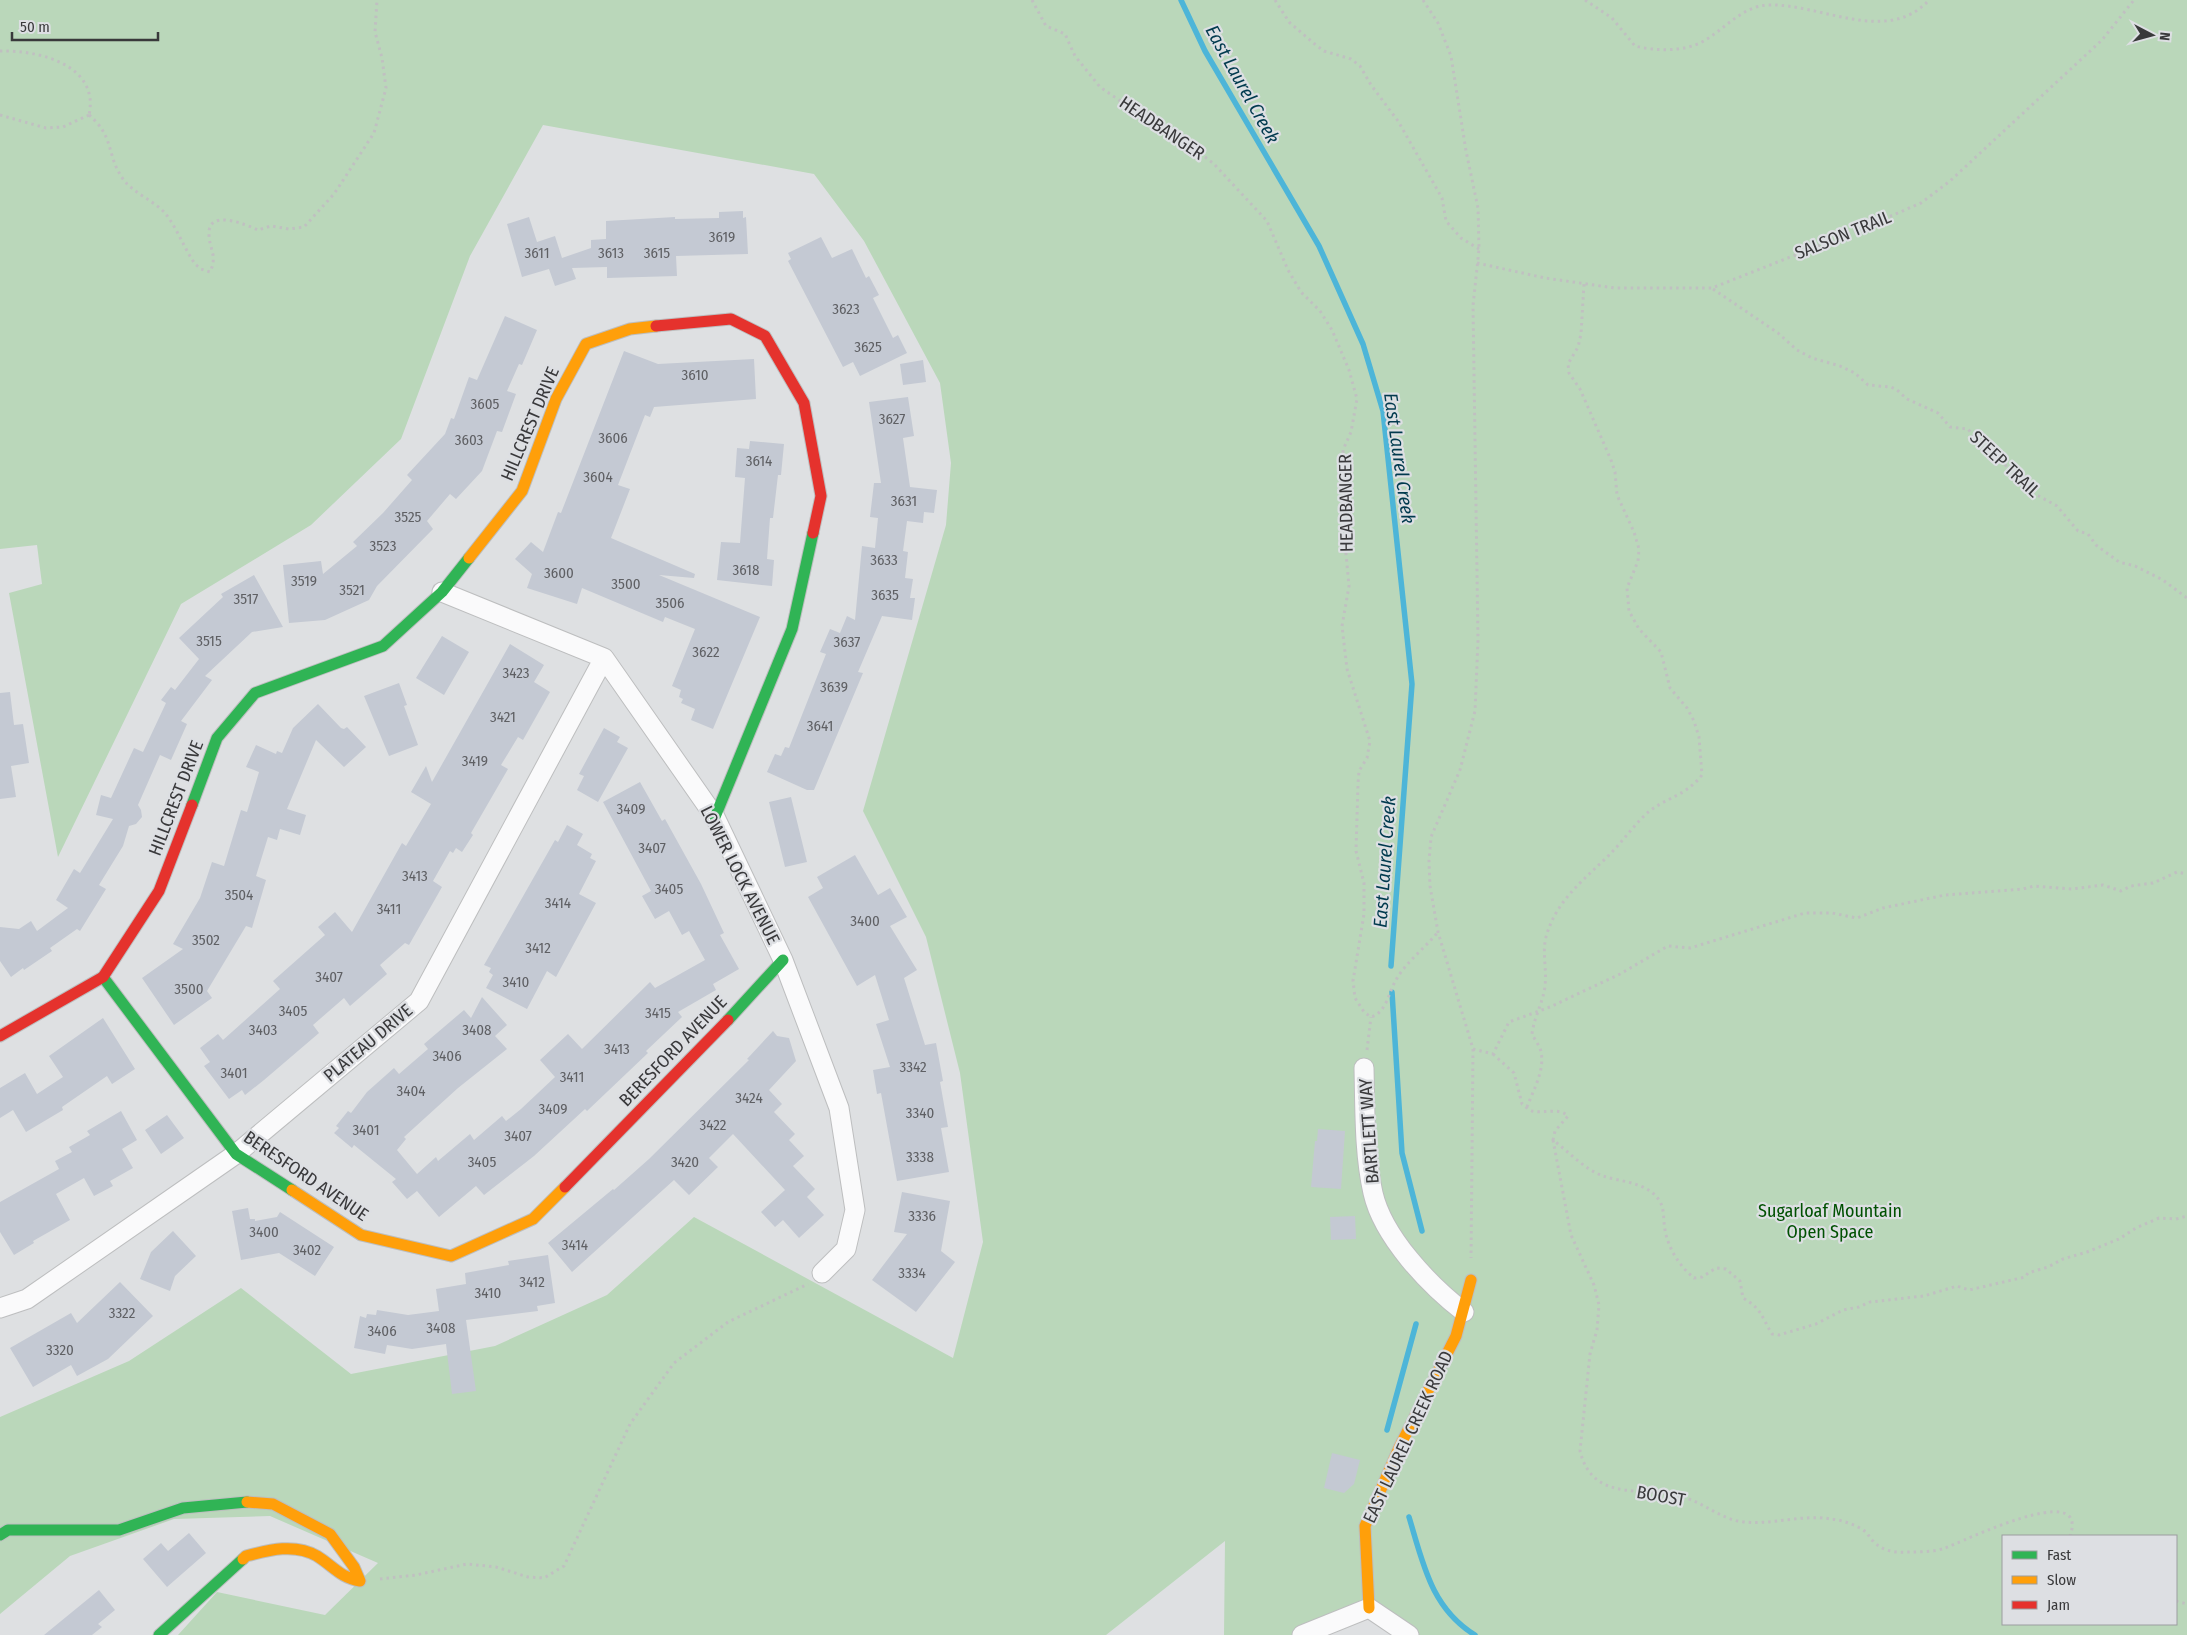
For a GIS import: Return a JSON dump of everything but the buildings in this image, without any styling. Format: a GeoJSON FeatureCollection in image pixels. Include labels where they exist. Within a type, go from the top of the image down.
{"type":"FeatureCollection","features":[{"type":"Feature","properties":{"kind":"street","name":"HILLCREST DRIVE"},"geometry":{"type":"LineString","coordinates":[[0,1036],[103,977],[159,891],[217,738],[255,693],[383,646],[442,592],[522,491],[556,399],[586,344],[630,328],[731,319],[765,336],[804,403],[821,496],[792,629],[714,817]]}},
{"type":"Feature","properties":{"kind":"street"},"geometry":{"type":"LineString","coordinates":[[442,592],[604,658]]}},
{"type":"Feature","properties":{"kind":"street","name":"LOWER LOCK AVENUE"},"geometry":{"type":"LineString","coordinates":[[604,658],[714,817],[783,960],[838,1108],[855,1210],[846,1249],[822,1274]]}},
{"type":"Feature","properties":{"kind":"street","name":"PLATEAU DRIVE"},"geometry":{"type":"LineString","coordinates":[[0,1308],[27,1300],[236,1154],[419,1001],[604,658]]}},
{"type":"Feature","properties":{"kind":"street","name":"BERESFORD AVENUE"},"geometry":{"type":"LineString","coordinates":[[103,977],[236,1154],[361,1235],[451,1256],[533,1219],[676,1075],[783,960]]}},
{"type":"Feature","properties":{"kind":"street","name":"BARTLETT WAY"},"geometry":{"type":"LineString","coordinates":[[1364,1068],[1368,1160],[1373,1194],[1382,1218],[1395,1240],[1438,1292],[1464,1312]]}},
{"type":"Feature","properties":{"kind":"street","name":"EAST LAUREL CREEK ROAD"},"geometry":{"type":"LineString","coordinates":[[1369,1608],[1365,1526],[1399,1448],[1456,1336],[1464,1312],[1471,1280]]}},
{"type":"Feature","properties":{"kind":"street"},"geometry":{"type":"LineString","coordinates":[[0,1535],[8,1530],[118,1530],[183,1508],[246,1502],[273,1504],[330,1534],[354,1567],[360,1582]]}},
{"type":"Feature","properties":{"kind":"street"},"geometry":{"type":"LineString","coordinates":[[160,1635],[246,1556],[282,1546],[316,1554],[347,1579],[360,1582]]}},
{"type":"Feature","properties":{"kind":"street"},"geometry":{"type":"LineString","coordinates":[[1302,1635],[1369,1608],[1409,1635]]}},
{"type":"Feature","properties":{"kind":"path"},"geometry":{"type":"LineString","coordinates":[[88,115],[101,125],[110,146],[114,163],[124,180],[164,213],[195,264],[201,269],[210,272],[214,256],[208,236],[212,223],[224,219],[242,223],[258,230],[271,226],[289,229],[304,227],[334,194],[374,133],[386,88],[382,58],[375,32],[376,0]]}},
{"type":"Feature","properties":{"kind":"path","name":"HEADBANGER"},"geometry":{"type":"LineString","coordinates":[[1032,0],[1046,26],[1065,34],[1075,56],[1100,87],[1135,111],[1173,132],[1214,164],[1267,221],[1288,270],[1301,292],[1320,311],[1332,330],[1350,370],[1356,399],[1351,432],[1343,450],[1343,483],[1349,496],[1345,543],[1349,586],[1342,626],[1347,669],[1370,741],[1367,758],[1359,771],[1358,784],[1356,851],[1364,883],[1364,914],[1353,981],[1355,998],[1364,1012],[1371,1017]]}},
{"type":"Feature","properties":{"kind":"path"},"geometry":{"type":"LineString","coordinates":[[1275,0],[1289,22],[1317,46],[1324,51],[1351,59],[1360,66],[1371,85],[1398,121],[1442,198],[1446,221],[1461,238],[1480,249]]}},
{"type":"Feature","properties":{"kind":"path"},"geometry":{"type":"LineString","coordinates":[[1423,0],[1438,23],[1451,56],[1466,151],[1478,208],[1480,249],[1472,306],[1478,640],[1475,711],[1460,770],[1432,837],[1429,861],[1430,886],[1438,932],[1473,1049],[1470,1215],[1471,1280]]}},
{"type":"Feature","properties":{"kind":"path"},"geometry":{"type":"LineString","coordinates":[[1585,0],[1612,18],[1634,46],[1656,50],[1690,46],[1702,42],[1750,9],[1767,5],[1783,6],[1880,23],[1898,19],[1921,9],[1929,0]]}},
{"type":"Feature","properties":{"kind":"path","name":"SALSON TRAIL"},"geometry":{"type":"LineString","coordinates":[[1477,264],[1545,278],[1615,288],[1712,288],[1856,231],[1921,203],[1950,181],[2102,40],[2134,0]]}},
{"type":"Feature","properties":{"kind":"path"},"geometry":{"type":"LineString","coordinates":[[0,51],[36,54],[77,71],[88,86],[92,102],[88,115],[63,127],[46,128],[0,115]]}},
{"type":"Feature","properties":{"kind":"path"},"geometry":{"type":"LineString","coordinates":[[1526,1108],[1540,1072],[1542,1061],[1541,1051],[1532,1034],[1545,986],[1543,954],[1552,917],[1584,878],[1605,859],[1644,816],[1659,805],[1675,799],[1693,786],[1702,775],[1698,737],[1694,721],[1687,708],[1670,688],[1661,652],[1656,644],[1639,629],[1629,611],[1627,588],[1638,560],[1638,541],[1617,495],[1615,472],[1611,460],[1580,388],[1569,373],[1568,364],[1578,346],[1581,334],[1584,284]]}},
{"type":"Feature","properties":{"kind":"path","name":"STEEP TRAIL"},"geometry":{"type":"LineString","coordinates":[[1712,288],[1778,333],[1797,350],[1812,358],[1840,366],[1855,373],[1868,385],[1875,384],[1897,390],[1907,399],[1938,413],[1950,427],[1968,429],[1986,452],[2000,458],[2016,479],[2034,494],[2058,506],[2078,531],[2088,534],[2096,545],[2122,564],[2136,566],[2163,580],[2187,598]]}},
{"type":"Feature","properties":{"kind":"path"},"geometry":{"type":"LineString","coordinates":[[1493,1054],[1509,1022],[1620,974],[1668,946],[1690,948],[1806,913],[1817,912],[1857,918],[1883,908],[1945,896],[1995,890],[2023,890],[2034,886],[2052,886],[2066,889],[2090,888],[2103,885],[2121,891],[2131,886],[2153,883],[2177,872],[2187,874]]}},
{"type":"Feature","properties":{"kind":"path"},"geometry":{"type":"LineString","coordinates":[[1364,1068],[1371,1017],[1378,1015],[1383,1010],[1396,979],[1438,932]]}},
{"type":"Feature","properties":{"kind":"path"},"geometry":{"type":"LineString","coordinates":[[1473,1049],[1493,1054],[1514,1073],[1518,1082],[1518,1096],[1526,1108],[1542,1112],[1565,1113],[1568,1116],[1556,1131],[1553,1140],[1588,1169],[1604,1176],[1626,1180],[1652,1192],[1659,1200],[1663,1211],[1669,1246],[1686,1272],[1694,1278],[1702,1277],[1716,1268],[1726,1269],[1740,1281],[1743,1298],[1757,1307],[1772,1334],[1779,1335],[1816,1324],[1842,1310],[1859,1307],[1870,1302],[1924,1296],[1957,1286],[1969,1290],[2025,1277],[2028,1273],[2048,1268],[2063,1259],[2119,1239],[2136,1228],[2159,1218],[2176,1219],[2187,1216]]}},
{"type":"Feature","properties":{"kind":"path","name":"BOOST"},"geometry":{"type":"LineString","coordinates":[[1553,1140],[1571,1235],[1594,1285],[1599,1305],[1597,1330],[1590,1354],[1580,1451],[1584,1465],[1599,1482],[1619,1490],[1670,1494],[1688,1499],[1728,1519],[1745,1522],[1794,1518],[1830,1518],[1866,1533],[1873,1542],[1890,1552],[1946,1548],[1984,1531],[2034,1514],[2048,1512],[2063,1513],[2070,1519],[2073,1528],[2070,1535]]}},
{"type":"Feature","properties":{"kind":"path"},"geometry":{"type":"LineString","coordinates":[[360,1582],[416,1575],[467,1564],[496,1567],[528,1577],[544,1578],[564,1566],[630,1424],[674,1363],[728,1322],[806,1284],[822,1274]]}},
{"type":"Feature","properties":{"kind":"green space","name":"Sugarloaf Mountain Open Space"},"geometry":{"type":"Polygon","coordinates":[[[0,0],[2187,0],[2187,1635],[1398,1635],[1368,1617],[1323,1635],[1224,1635],[1225,1541],[1106,1635],[178,1635],[217,1592],[325,1615],[378,1563],[270,1516],[174,1519],[70,1556],[0,1614],[0,1417],[129,1361],[241,1288],[351,1374],[495,1346],[607,1295],[694,1217],[953,1358],[983,1242],[960,1073],[926,937],[863,811],[946,525],[951,463],[940,383],[864,241],[814,174],[543,125],[470,256],[401,439],[311,525],[181,604],[58,857],[9,593],[42,584],[37,545],[0,549],[0,0]]]}},
{"type":"Feature","properties":{"kind":"waterway","name":"East Laurel Creek"},"geometry":{"type":"LineString","coordinates":[[1181,0],[1205,51],[1319,246],[1363,344],[1383,411],[1412,684],[1391,966]]}},
{"type":"Feature","properties":{"kind":"waterway","name":"East Laurel Creek"},"geometry":{"type":"LineString","coordinates":[[1392,992],[1402,1153],[1422,1231]]}},
{"type":"Feature","properties":{"kind":"waterway","name":"East Laurel Creek"},"geometry":{"type":"LineString","coordinates":[[1387,1430],[1416,1324]]}},
{"type":"Feature","properties":{"kind":"waterway","name":"East Laurel Creek"},"geometry":{"type":"LineString","coordinates":[[1409,1517],[1424,1567],[1438,1598],[1448,1612],[1475,1635]]}},
{"type":"Feature","properties":{"kind":"traffic: fast"},"geometry":{"type":"LineString","coordinates":[[715,817],[792,629],[813,533]]}},
{"type":"Feature","properties":{"kind":"traffic: fast"},"geometry":{"type":"LineString","coordinates":[[192,805],[217,738],[255,693],[383,646],[442,592],[469,558]]}},
{"type":"Feature","properties":{"kind":"traffic: fast"},"geometry":{"type":"LineString","coordinates":[[728,1020],[783,960]]}},
{"type":"Feature","properties":{"kind":"traffic: fast"},"geometry":{"type":"LineString","coordinates":[[103,977],[236,1154],[292,1190]]}},
{"type":"Feature","properties":{"kind":"traffic: fast"},"geometry":{"type":"LineString","coordinates":[[0,1535],[8,1530],[119,1530],[183,1508],[247,1502]]}},
{"type":"Feature","properties":{"kind":"traffic: fast"},"geometry":{"type":"LineString","coordinates":[[159,1635],[243,1559]]}},
{"type":"Feature","properties":{"kind":"traffic: slow"},"geometry":{"type":"LineString","coordinates":[[469,558],[522,491],[556,399],[586,344],[630,329],[656,326]]}},
{"type":"Feature","properties":{"kind":"traffic: slow"},"geometry":{"type":"LineString","coordinates":[[292,1190],[361,1235],[451,1256],[533,1219],[565,1187]]}},
{"type":"Feature","properties":{"kind":"traffic: slow"},"geometry":{"type":"LineString","coordinates":[[1369,1608],[1365,1526],[1399,1448],[1456,1336],[1471,1280]]}},
{"type":"Feature","properties":{"kind":"traffic: slow"},"geometry":{"type":"LineString","coordinates":[[243,1559],[246,1556],[273,1550],[300,1550],[317,1556],[337,1571],[360,1581],[354,1567],[330,1534],[273,1504],[247,1502]]}},
{"type":"Feature","properties":{"kind":"traffic: jam"},"geometry":{"type":"LineString","coordinates":[[656,326],[731,319],[765,336],[804,403],[821,496],[813,533]]}},
{"type":"Feature","properties":{"kind":"traffic: jam"},"geometry":{"type":"LineString","coordinates":[[0,1036],[103,977],[159,891],[192,805]]}},
{"type":"Feature","properties":{"kind":"traffic: jam"},"geometry":{"type":"LineString","coordinates":[[565,1187],[728,1020]]}}]}
